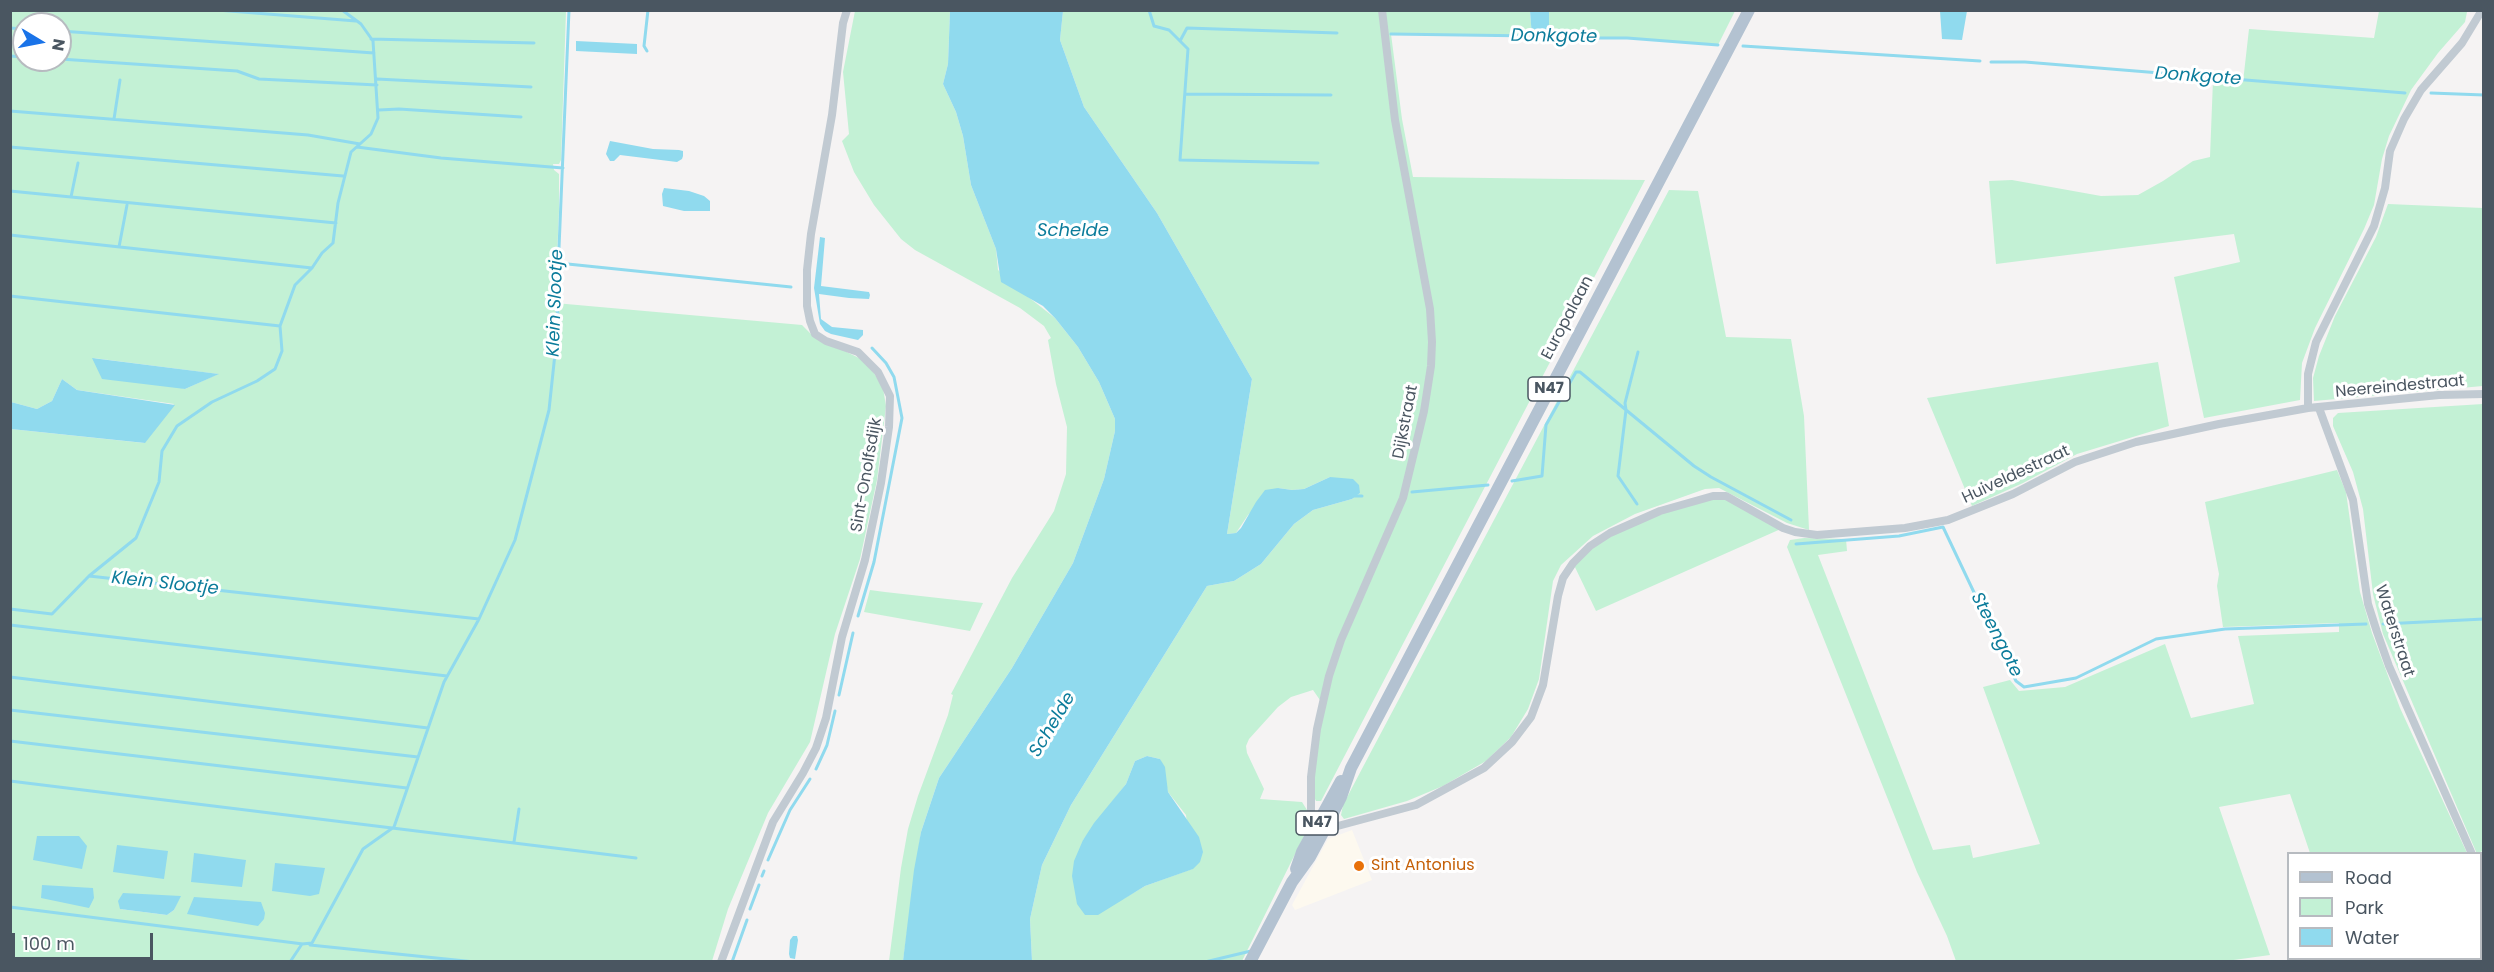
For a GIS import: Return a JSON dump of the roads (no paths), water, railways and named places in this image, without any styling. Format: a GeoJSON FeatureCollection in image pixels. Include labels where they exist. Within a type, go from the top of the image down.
{"type":"FeatureCollection","features":[{"type":"Feature","properties":{"kind":"main road","name":"Europalaan"},"geometry":{"type":"LineString","coordinates":[[1321,825],[1343,777],[1351,768],[1749,10]]}},
{"type":"Feature","properties":{"kind":"main road","name":"N47"},"geometry":{"type":"LineString","coordinates":[[1250,962],[1292,882],[1302,852],[1321,825]]}},
{"type":"Feature","properties":{"kind":"street","name":"Sint-Onolfsdijk"},"geometry":{"type":"LineString","coordinates":[[721,962],[773,822],[816,748],[826,718],[842,637],[865,560],[881,483],[889,428],[890,396],[878,372],[858,352],[826,341],[815,334],[807,306],[807,270],[811,234],[832,115],[843,24],[847,10]]}},
{"type":"Feature","properties":{"kind":"street","name":"Dijkstraat"},"geometry":{"type":"LineString","coordinates":[[1321,825],[1311,814],[1311,777],[1317,729],[1329,676],[1341,640],[1402,498],[1424,411],[1431,366],[1430,309],[1395,120],[1382,10]]}},
{"type":"Feature","properties":{"kind":"street"},"geometry":{"type":"LineString","coordinates":[[2308,408],[2308,374],[2316,342],[2374,226],[2385,188],[2390,151],[2404,119],[2421,90],[2462,43],[2482,10]]}},
{"type":"Feature","properties":{"kind":"street","name":"Neereindestraat"},"geometry":{"type":"LineString","coordinates":[[2319,408],[2439,395],[2484,394]]}},
{"type":"Feature","properties":{"kind":"street","name":"Huiveldestraat"},"geometry":{"type":"LineString","coordinates":[[1321,825],[1334,827],[1416,805],[1484,768],[1512,742],[1531,717],[1543,685],[1558,596],[1563,578],[1573,563],[1590,546],[1610,533],[1660,511],[1713,496],[1726,496],[1783,528],[1795,532],[1817,535],[1905,528],[1948,520],[2013,494],[2075,462],[2136,442],[2218,424],[2319,408]]}},
{"type":"Feature","properties":{"kind":"street","name":"Waterstraat"},"geometry":{"type":"LineString","coordinates":[[2319,408],[2354,500],[2368,604],[2377,632],[2389,666],[2471,852]]}},
{"type":"Feature","properties":{"kind":"water","name":"Schelde"},"geometry":{"type":"Polygon","coordinates":[[[950,11],[1063,11],[1060,40],[1084,107],[1157,213],[1252,379],[1227,534],[1236,533],[1241,528],[1265,490],[1304,489],[1330,477],[1353,479],[1359,485],[1360,493],[1352,499],[1313,510],[1294,524],[1261,564],[1234,581],[1207,586],[1071,805],[1042,865],[1030,919],[1032,961],[903,961],[914,870],[921,832],[939,778],[1012,668],[1073,563],[1104,479],[1115,431],[1115,419],[1099,382],[1078,347],[1055,318],[1043,306],[1001,282],[996,249],[971,185],[963,136],[956,112],[943,84],[948,64],[950,11]]]}},
{"type":"Feature","properties":{"kind":"water"},"geometry":{"type":"Polygon","coordinates":[[[1530,11],[1549,11],[1549,38],[1532,37],[1530,11]]]}},
{"type":"Feature","properties":{"kind":"water"},"geometry":{"type":"Polygon","coordinates":[[[1940,11],[1967,11],[1962,40],[1942,39],[1940,11]]]}},
{"type":"Feature","properties":{"kind":"water"},"geometry":{"type":"Polygon","coordinates":[[[576,41],[637,44],[637,54],[576,51],[576,41]]]}},
{"type":"Feature","properties":{"kind":"water"},"geometry":{"type":"Polygon","coordinates":[[[610,141],[653,149],[679,150],[683,151],[683,156],[677,162],[620,155],[614,161],[610,161],[606,154],[610,141]]]}},
{"type":"Feature","properties":{"kind":"water"},"geometry":{"type":"Polygon","coordinates":[[[664,188],[689,191],[704,196],[710,201],[710,211],[684,211],[663,206],[664,188]]]}},
{"type":"Feature","properties":{"kind":"water"},"geometry":{"type":"Polygon","coordinates":[[[820,237],[825,238],[821,286],[869,292],[870,295],[869,299],[819,294],[821,319],[832,327],[863,330],[863,335],[858,340],[831,334],[825,331],[820,324],[814,288],[820,237]]]}},
{"type":"Feature","properties":{"kind":"water"},"geometry":{"type":"Polygon","coordinates":[[[92,358],[219,374],[185,389],[102,379],[92,358]]]}},
{"type":"Feature","properties":{"kind":"water"},"geometry":{"type":"Polygon","coordinates":[[[62,379],[77,390],[175,405],[145,443],[11,429],[11,402],[37,409],[52,401],[62,379]]]}},
{"type":"Feature","properties":{"kind":"water"},"geometry":{"type":"Polygon","coordinates":[[[1147,756],[1160,759],[1165,767],[1168,792],[1199,837],[1203,852],[1200,862],[1193,869],[1145,886],[1098,915],[1085,915],[1077,904],[1072,876],[1074,861],[1083,840],[1094,823],[1126,784],[1135,761],[1147,756]]]}},
{"type":"Feature","properties":{"kind":"water"},"geometry":{"type":"Polygon","coordinates":[[[37,836],[79,836],[87,846],[82,869],[33,860],[37,836]]]}},
{"type":"Feature","properties":{"kind":"water"},"geometry":{"type":"Polygon","coordinates":[[[117,845],[168,851],[164,879],[113,872],[117,845]]]}},
{"type":"Feature","properties":{"kind":"water"},"geometry":{"type":"Polygon","coordinates":[[[194,853],[246,860],[242,887],[191,882],[194,853]]]}},
{"type":"Feature","properties":{"kind":"water"},"geometry":{"type":"Polygon","coordinates":[[[275,863],[325,868],[319,894],[310,896],[272,891],[275,863]]]}},
{"type":"Feature","properties":{"kind":"water"},"geometry":{"type":"Polygon","coordinates":[[[42,885],[93,888],[94,898],[89,908],[41,898],[42,885]]]}},
{"type":"Feature","properties":{"kind":"water"},"geometry":{"type":"Polygon","coordinates":[[[123,893],[181,896],[174,910],[167,915],[120,909],[118,901],[123,893]]]}},
{"type":"Feature","properties":{"kind":"water"},"geometry":{"type":"Polygon","coordinates":[[[194,897],[261,902],[265,913],[264,919],[258,926],[187,914],[194,897]]]}},
{"type":"Feature","properties":{"kind":"water"},"geometry":{"type":"Polygon","coordinates":[[[793,936],[797,936],[798,940],[795,959],[790,958],[789,954],[790,940],[793,936]]]}},
{"type":"Feature","properties":{"kind":"waterway"},"geometry":{"type":"LineString","coordinates":[[217,10],[356,21]]}},
{"type":"Feature","properties":{"kind":"waterway"},"geometry":{"type":"LineString","coordinates":[[10,609],[52,614],[89,576],[136,538],[159,482],[162,451],[177,426],[212,402],[257,381],[275,369],[282,351],[280,326],[295,285],[333,243],[338,203],[351,152],[371,134],[378,118],[373,41],[361,24],[342,10]]}},
{"type":"Feature","properties":{"kind":"waterway","name":"Klein Slootje"},"geometry":{"type":"LineString","coordinates":[[290,962],[302,944],[312,943],[363,849],[394,827],[444,682],[479,619],[515,540],[549,410],[559,316],[554,303],[559,248],[569,10]]}},
{"type":"Feature","properties":{"kind":"waterway"},"geometry":{"type":"LineString","coordinates":[[647,51],[644,46],[648,10]]}},
{"type":"Feature","properties":{"kind":"waterway"},"geometry":{"type":"LineString","coordinates":[[1149,10],[1154,26],[1169,30],[1188,49],[1180,160],[1318,163]]}},
{"type":"Feature","properties":{"kind":"waterway","name":"Donkgote"},"geometry":{"type":"LineString","coordinates":[[1180,41],[1187,28],[1337,33]]}},
{"type":"Feature","properties":{"kind":"waterway"},"geometry":{"type":"LineString","coordinates":[[72,32],[374,53]]}},
{"type":"Feature","properties":{"kind":"waterway","name":"Donkgote"},"geometry":{"type":"LineString","coordinates":[[1391,34],[1533,36]]}},
{"type":"Feature","properties":{"kind":"waterway","name":"Donkgote"},"geometry":{"type":"LineString","coordinates":[[1546,38],[1627,38],[1718,45]]}},
{"type":"Feature","properties":{"kind":"waterway"},"geometry":{"type":"LineString","coordinates":[[371,39],[534,43]]}},
{"type":"Feature","properties":{"kind":"waterway","name":"Donkgote"},"geometry":{"type":"LineString","coordinates":[[1743,46],[1980,61]]}},
{"type":"Feature","properties":{"kind":"waterway"},"geometry":{"type":"LineString","coordinates":[[72,60],[237,71],[259,79],[377,85]]}},
{"type":"Feature","properties":{"kind":"waterway","name":"Donkgote"},"geometry":{"type":"LineString","coordinates":[[1991,62],[2025,62],[2405,93]]}},
{"type":"Feature","properties":{"kind":"waterway"},"geometry":{"type":"LineString","coordinates":[[377,79],[531,87]]}},
{"type":"Feature","properties":{"kind":"waterway"},"geometry":{"type":"LineString","coordinates":[[114,119],[120,80]]}},
{"type":"Feature","properties":{"kind":"waterway","name":"Donkgote"},"geometry":{"type":"LineString","coordinates":[[2431,93],[2484,95]]}},
{"type":"Feature","properties":{"kind":"waterway"},"geometry":{"type":"LineString","coordinates":[[1186,94],[1331,95]]}},
{"type":"Feature","properties":{"kind":"waterway"},"geometry":{"type":"LineString","coordinates":[[379,110],[399,109],[521,117]]}},
{"type":"Feature","properties":{"kind":"waterway"},"geometry":{"type":"LineString","coordinates":[[10,111],[308,135],[360,144]]}},
{"type":"Feature","properties":{"kind":"waterway"},"geometry":{"type":"LineString","coordinates":[[10,147],[343,176]]}},
{"type":"Feature","properties":{"kind":"waterway"},"geometry":{"type":"LineString","coordinates":[[357,147],[441,158],[563,168]]}},
{"type":"Feature","properties":{"kind":"waterway"},"geometry":{"type":"LineString","coordinates":[[71,197],[78,163]]}},
{"type":"Feature","properties":{"kind":"waterway"},"geometry":{"type":"LineString","coordinates":[[10,191],[336,223]]}},
{"type":"Feature","properties":{"kind":"waterway"},"geometry":{"type":"LineString","coordinates":[[119,247],[127,205]]}},
{"type":"Feature","properties":{"kind":"waterway"},"geometry":{"type":"LineString","coordinates":[[10,235],[312,268]]}},
{"type":"Feature","properties":{"kind":"waterway"},"geometry":{"type":"LineString","coordinates":[[558,263],[791,287]]}},
{"type":"Feature","properties":{"kind":"waterway"},"geometry":{"type":"LineString","coordinates":[[10,296],[280,326]]}},
{"type":"Feature","properties":{"kind":"waterway"},"geometry":{"type":"LineString","coordinates":[[858,616],[874,562],[902,418],[894,377],[886,363],[872,348]]}},
{"type":"Feature","properties":{"kind":"waterway"},"geometry":{"type":"LineString","coordinates":[[1637,504],[1618,476],[1625,403],[1638,352]]}},
{"type":"Feature","properties":{"kind":"waterway","name":"Steengote"},"geometry":{"type":"LineString","coordinates":[[1512,481],[1542,476],[1546,425],[1576,372],[1580,372],[1694,466],[1791,520]]}},
{"type":"Feature","properties":{"kind":"waterway","name":"Steengote"},"geometry":{"type":"LineString","coordinates":[[1412,492],[1488,485]]}},
{"type":"Feature","properties":{"kind":"waterway","name":"Steengote"},"geometry":{"type":"LineString","coordinates":[[1352,496],[1362,496]]}},
{"type":"Feature","properties":{"kind":"waterway","name":"Steengote"},"geometry":{"type":"LineString","coordinates":[[1796,544],[1899,536],[1943,527],[2016,681],[2024,687],[2076,678],[2156,639],[2225,629],[2366,624]]}},
{"type":"Feature","properties":{"kind":"waterway","name":"Klein Slootje"},"geometry":{"type":"LineString","coordinates":[[89,576],[479,619]]}},
{"type":"Feature","properties":{"kind":"waterway","name":"Steengote"},"geometry":{"type":"LineString","coordinates":[[2383,624],[2484,619]]}},
{"type":"Feature","properties":{"kind":"waterway"},"geometry":{"type":"LineString","coordinates":[[10,625],[447,676]]}},
{"type":"Feature","properties":{"kind":"waterway"},"geometry":{"type":"LineString","coordinates":[[839,695],[853,633]]}},
{"type":"Feature","properties":{"kind":"waterway"},"geometry":{"type":"LineString","coordinates":[[10,677],[428,728]]}},
{"type":"Feature","properties":{"kind":"waterway"},"geometry":{"type":"LineString","coordinates":[[10,710],[418,757]]}},
{"type":"Feature","properties":{"kind":"waterway"},"geometry":{"type":"LineString","coordinates":[[816,769],[827,745],[835,711]]}},
{"type":"Feature","properties":{"kind":"waterway"},"geometry":{"type":"LineString","coordinates":[[10,741],[407,788]]}},
{"type":"Feature","properties":{"kind":"waterway"},"geometry":{"type":"LineString","coordinates":[[768,860],[790,810],[810,779]]}},
{"type":"Feature","properties":{"kind":"waterway"},"geometry":{"type":"LineString","coordinates":[[10,781],[636,858]]}},
{"type":"Feature","properties":{"kind":"waterway"},"geometry":{"type":"LineString","coordinates":[[514,842],[519,809]]}},
{"type":"Feature","properties":{"kind":"waterway"},"geometry":{"type":"LineString","coordinates":[[762,876],[764,871]]}},
{"type":"Feature","properties":{"kind":"waterway"},"geometry":{"type":"LineString","coordinates":[[750,909],[759,885]]}},
{"type":"Feature","properties":{"kind":"waterway"},"geometry":{"type":"LineString","coordinates":[[10,907],[303,944]]}},
{"type":"Feature","properties":{"kind":"waterway"},"geometry":{"type":"LineString","coordinates":[[732,962],[747,920]]}},
{"type":"Feature","properties":{"kind":"waterway"},"geometry":{"type":"LineString","coordinates":[[310,945],[475,962]]}},
{"type":"Feature","properties":{"kind":"waterway"},"geometry":{"type":"LineString","coordinates":[[1205,962],[1251,951]]}},
{"type":"Feature","properties":{"kind":"place","name":"Sint Antonius"},"geometry":{"type":"Point","coordinates":[1359,866]}}]}
